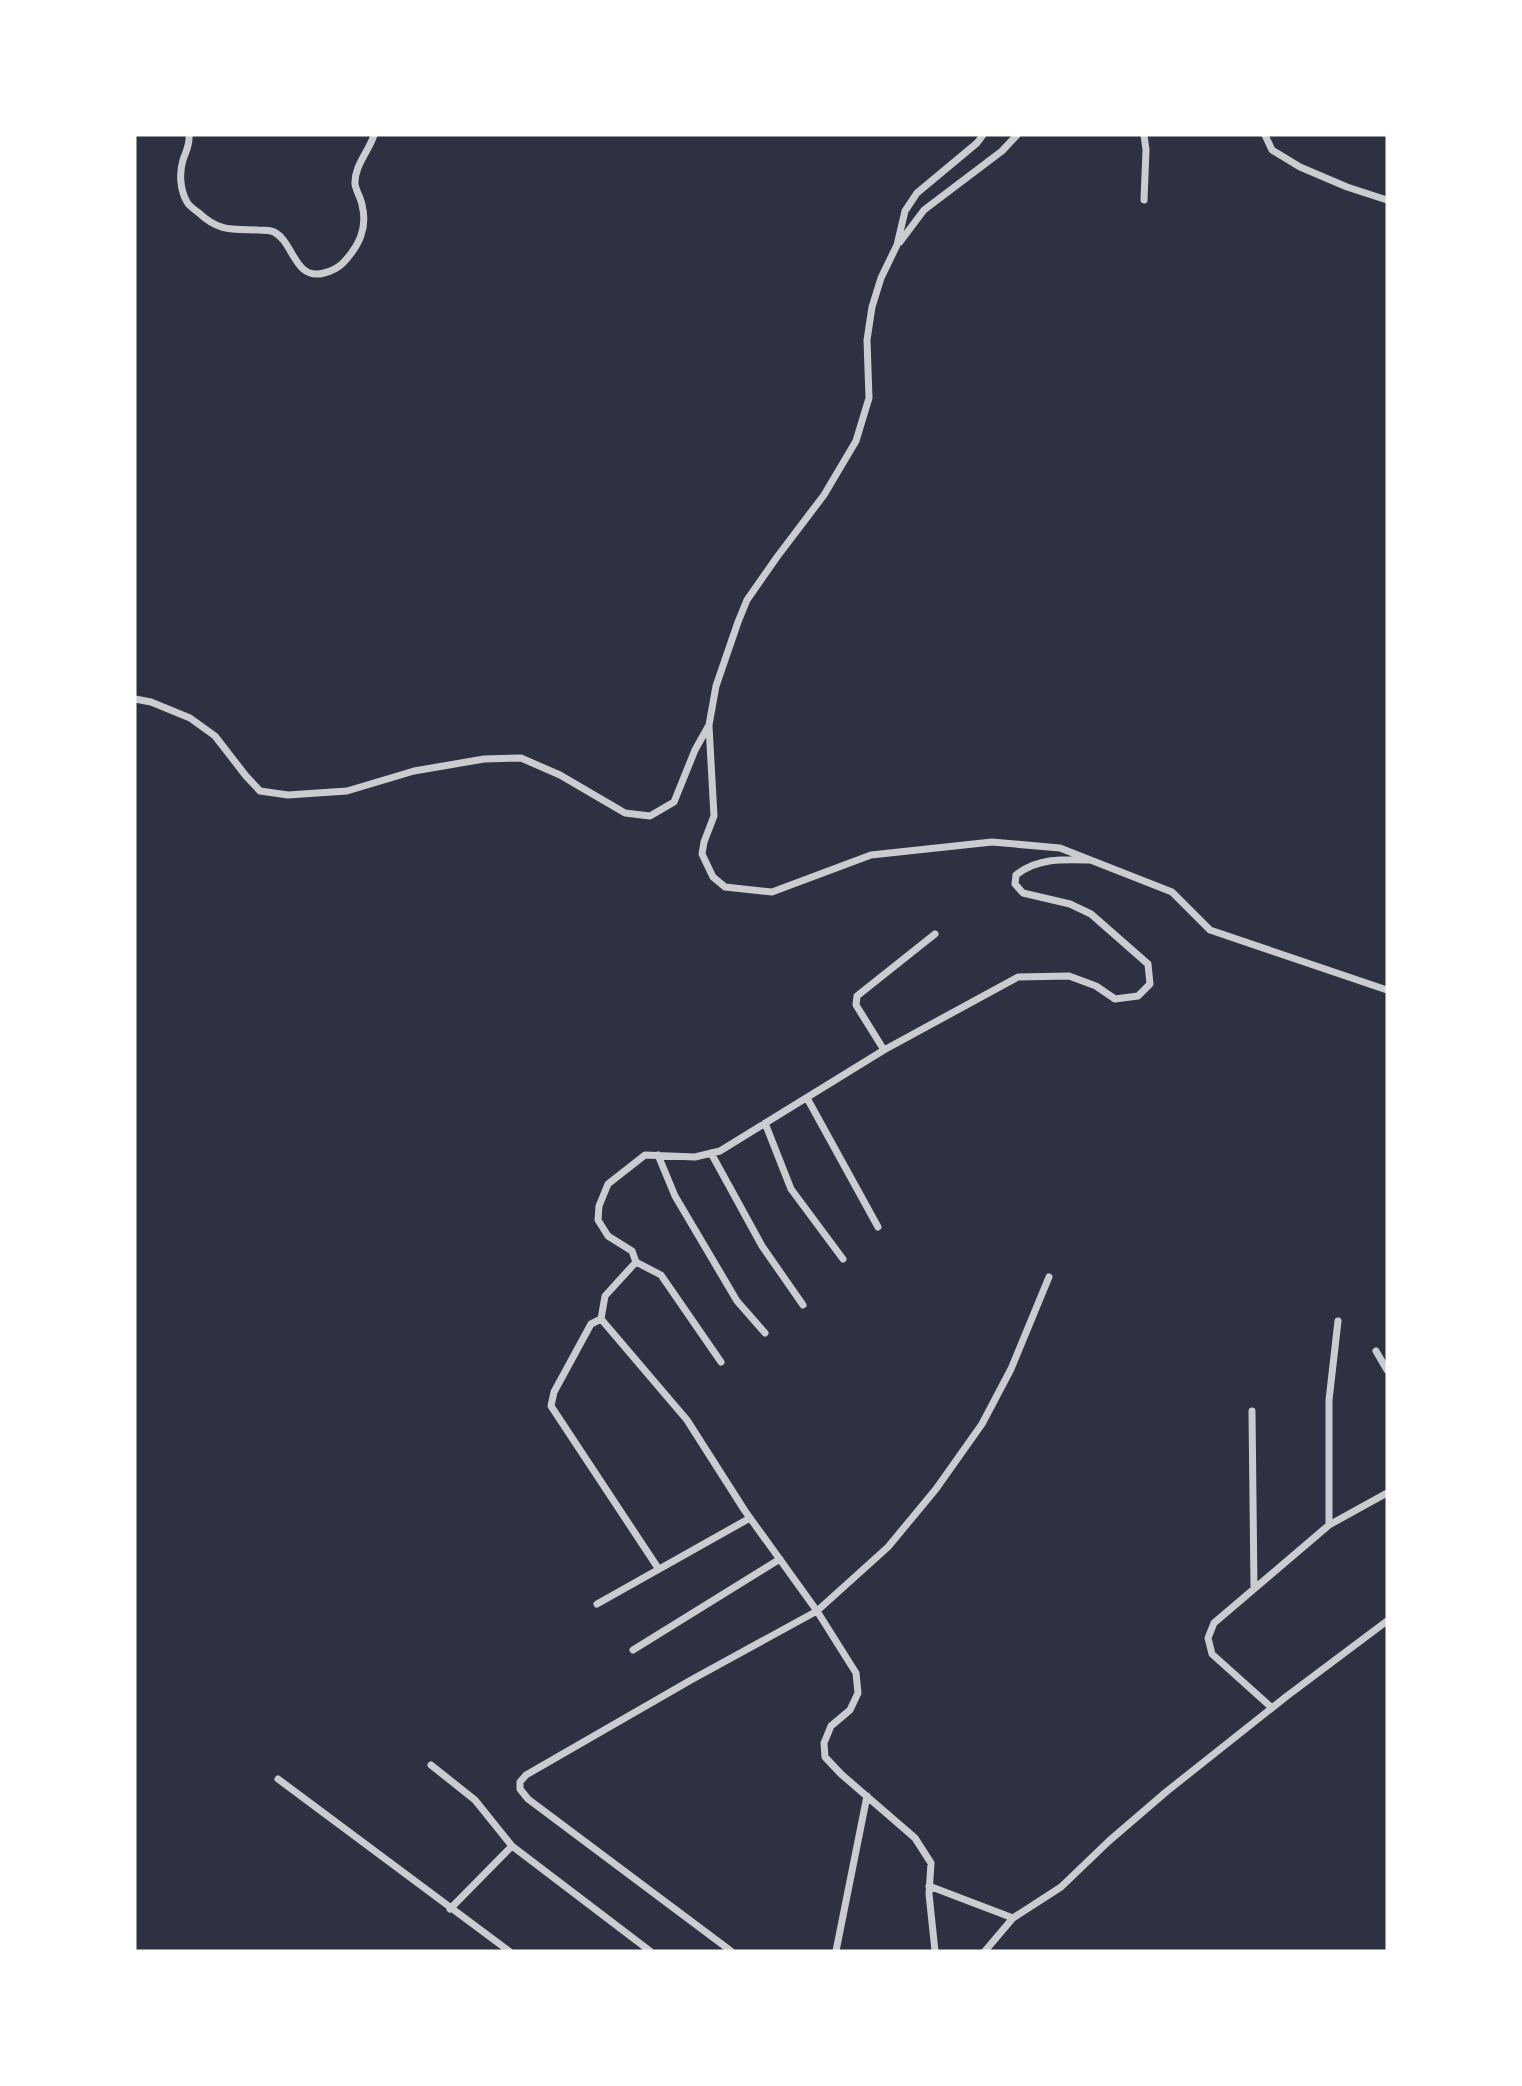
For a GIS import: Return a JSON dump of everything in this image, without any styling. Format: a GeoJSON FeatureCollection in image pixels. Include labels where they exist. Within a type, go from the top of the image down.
{"type":"FeatureCollection","features":[{"type":"Feature","properties":{"kind":"street"},"geometry":{"type":"LineString","coordinates":[[189,135],[180,182],[188,204],[208,222],[232,230],[273,231],[282,238],[298,264],[308,272],[319,275],[340,266],[361,236],[365,225],[355,184],[359,164],[374,135]]}},
{"type":"Feature","properties":{"kind":"street"},"geometry":{"type":"LineString","coordinates":[[983,135],[977,143],[917,192],[905,211],[897,245],[881,278],[872,307],[867,340],[869,398],[856,442],[824,495],[747,600],[738,622],[716,686],[709,725],[714,816],[702,854],[713,877],[725,887],[772,892],[871,855],[992,842],[1060,848],[1172,892],[1210,930],[1387,990]]}},
{"type":"Feature","properties":{"kind":"street"},"geometry":{"type":"LineString","coordinates":[[897,245],[925,210],[1002,151],[1017,135]]}},
{"type":"Feature","properties":{"kind":"street"},"geometry":{"type":"LineString","coordinates":[[1144,135],[1144,200]]}},
{"type":"Feature","properties":{"kind":"street"},"geometry":{"type":"LineString","coordinates":[[1265,135],[1272,150],[1300,167],[1387,200]]}},
{"type":"Feature","properties":{"kind":"street"},"geometry":{"type":"LineString","coordinates":[[135,699],[190,718],[215,736],[261,791],[288,795],[346,791],[414,771],[484,759],[521,758],[560,775],[625,813],[650,816],[674,802],[695,750],[709,725]]}},
{"type":"Feature","properties":{"kind":"street"},"geometry":{"type":"LineString","coordinates":[[721,1362],[661,1275],[636,1262],[632,1251],[608,1236],[598,1220],[608,1184],[645,1155],[695,1157],[720,1151],[884,1050],[1018,977],[1069,976],[1096,986],[1115,999],[1138,996],[1150,984],[1148,964],[1091,914],[1070,904],[1023,893],[1015,884],[1016,875],[1026,867],[1055,859],[1089,860]]}},
{"type":"Feature","properties":{"kind":"street"},"geometry":{"type":"LineString","coordinates":[[884,1050],[856,1005],[857,996],[935,934]]}},
{"type":"Feature","properties":{"kind":"street"},"geometry":{"type":"LineString","coordinates":[[807,1098],[878,1227]]}},
{"type":"Feature","properties":{"kind":"street"},"geometry":{"type":"LineString","coordinates":[[765,1124],[791,1189],[843,1259]]}},
{"type":"Feature","properties":{"kind":"street"},"geometry":{"type":"LineString","coordinates":[[711,1153],[762,1246],[803,1305]]}},
{"type":"Feature","properties":{"kind":"street"},"geometry":{"type":"LineString","coordinates":[[658,1156],[675,1196],[737,1301],[765,1333]]}},
{"type":"Feature","properties":{"kind":"street"},"geometry":{"type":"LineString","coordinates":[[601,1319],[605,1296],[636,1262]]}},
{"type":"Feature","properties":{"kind":"street"},"geometry":{"type":"LineString","coordinates":[[731,1951],[528,1799],[520,1789],[520,1782],[526,1774],[817,1611],[888,1547],[936,1489],[982,1424],[1011,1369],[1049,1276]]}},
{"type":"Feature","properties":{"kind":"street"},"geometry":{"type":"LineString","coordinates":[[601,1319],[687,1420],[856,1673],[858,1693],[850,1710],[831,1726],[824,1743],[825,1757],[915,1838],[931,1863],[929,1886],[936,1951]]}},
{"type":"Feature","properties":{"kind":"street"},"geometry":{"type":"LineString","coordinates":[[601,1319],[592,1324],[554,1392],[551,1406],[658,1568]]}},
{"type":"Feature","properties":{"kind":"street"},"geometry":{"type":"LineString","coordinates":[[1329,1525],[1329,1400],[1338,1321]]}},
{"type":"Feature","properties":{"kind":"street"},"geometry":{"type":"LineString","coordinates":[[1376,1352],[1387,1370]]}},
{"type":"Feature","properties":{"kind":"street"},"geometry":{"type":"LineString","coordinates":[[1252,1411],[1254,1588]]}},
{"type":"Feature","properties":{"kind":"street"},"geometry":{"type":"LineString","coordinates":[[1272,1708],[1212,1654],[1208,1638],[1214,1623],[1329,1525],[1387,1493]]}},
{"type":"Feature","properties":{"kind":"street"},"geometry":{"type":"LineString","coordinates":[[597,1604],[750,1518]]}},
{"type":"Feature","properties":{"kind":"street"},"geometry":{"type":"LineString","coordinates":[[633,1650],[780,1559]]}},
{"type":"Feature","properties":{"kind":"street"},"geometry":{"type":"LineString","coordinates":[[985,1951],[1013,1918],[1061,1887],[1156,1800],[1387,1621]]}},
{"type":"Feature","properties":{"kind":"street"},"geometry":{"type":"LineString","coordinates":[[432,1765],[475,1800],[512,1846],[650,1951]]}},
{"type":"Feature","properties":{"kind":"street"},"geometry":{"type":"LineString","coordinates":[[278,1779],[509,1951]]}},
{"type":"Feature","properties":{"kind":"street"},"geometry":{"type":"LineString","coordinates":[[836,1951],[867,1796]]}},
{"type":"Feature","properties":{"kind":"street"},"geometry":{"type":"LineString","coordinates":[[450,1909],[512,1846]]}},
{"type":"Feature","properties":{"kind":"street"},"geometry":{"type":"LineString","coordinates":[[929,1886],[1013,1918]]}}]}
